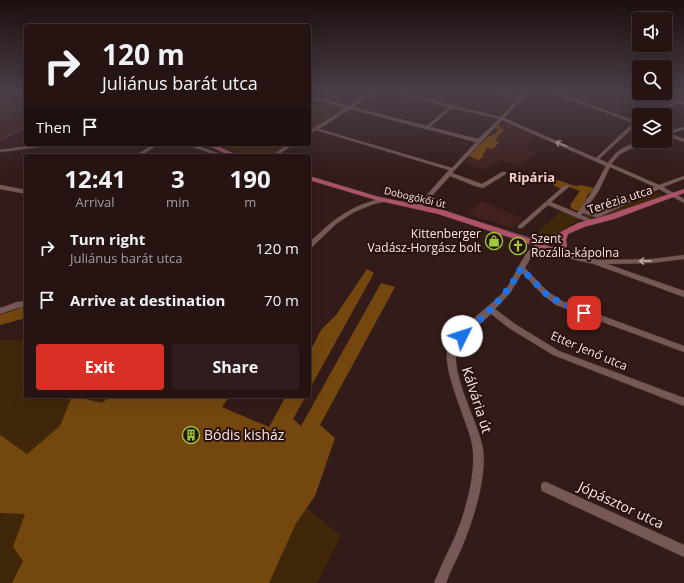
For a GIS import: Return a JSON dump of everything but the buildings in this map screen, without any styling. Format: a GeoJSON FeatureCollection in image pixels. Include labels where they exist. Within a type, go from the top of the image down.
{"type":"FeatureCollection","features":[{"type":"Feature","properties":{"kind":"main road"},"geometry":{"type":"LineString","coordinates":[[211,146],[219,151],[229,154]]}},
{"type":"Feature","properties":{"kind":"main road"},"geometry":{"type":"LineString","coordinates":[[215,146],[219,151]]}},
{"type":"Feature","properties":{"kind":"main road","name":"Dobogókői út"},"geometry":{"type":"LineString","coordinates":[[311,179],[385,200],[440,212],[516,236],[538,245],[559,247]]}},
{"type":"Feature","properties":{"kind":"main road","name":"Terézia utca"},"geometry":{"type":"LineString","coordinates":[[538,245],[541,237],[553,237],[565,233],[580,225],[611,217],[684,191]]}},
{"type":"Feature","properties":{"kind":"main road"},"geometry":{"type":"LineString","coordinates":[[559,247],[565,233]]}},
{"type":"Feature","properties":{"kind":"main road"},"geometry":{"type":"LineString","coordinates":[[553,237],[559,247]]}},
{"type":"Feature","properties":{"kind":"street"},"geometry":{"type":"LineString","coordinates":[[311,132],[331,119]]}},
{"type":"Feature","properties":{"kind":"street"},"geometry":{"type":"LineString","coordinates":[[395,119],[479,141]]}},
{"type":"Feature","properties":{"kind":"street"},"geometry":{"type":"LineString","coordinates":[[427,128],[437,119]]}},
{"type":"Feature","properties":{"kind":"street"},"geometry":{"type":"LineString","coordinates":[[418,208],[500,119]]}},
{"type":"Feature","properties":{"kind":"street"},"geometry":{"type":"LineString","coordinates":[[504,119],[609,164],[659,187],[684,201]]}},
{"type":"Feature","properties":{"kind":"street"},"geometry":{"type":"LineString","coordinates":[[597,159],[632,127]]}},
{"type":"Feature","properties":{"kind":"street"},"geometry":{"type":"LineString","coordinates":[[672,132],[684,128]]}},
{"type":"Feature","properties":{"kind":"street"},"geometry":{"type":"LineString","coordinates":[[316,129],[452,172],[482,186],[488,184],[504,173]]}},
{"type":"Feature","properties":{"kind":"street"},"geometry":{"type":"LineString","coordinates":[[672,136],[684,140]]}},
{"type":"Feature","properties":{"kind":"street"},"geometry":{"type":"LineString","coordinates":[[615,142],[632,146]]}},
{"type":"Feature","properties":{"kind":"street"},"geometry":{"type":"LineString","coordinates":[[0,151],[39,146]]}},
{"type":"Feature","properties":{"kind":"street"},"geometry":{"type":"LineString","coordinates":[[140,154],[154,146]]}},
{"type":"Feature","properties":{"kind":"street"},"geometry":{"type":"LineString","coordinates":[[195,146],[219,151]]}},
{"type":"Feature","properties":{"kind":"street"},"geometry":{"type":"LineString","coordinates":[[276,154],[289,146]]}},
{"type":"Feature","properties":{"kind":"street"},"geometry":{"type":"LineString","coordinates":[[580,214],[595,192],[609,164],[618,153],[632,146]]}},
{"type":"Feature","properties":{"kind":"street","name":"Terézia utca"},"geometry":{"type":"LineString","coordinates":[[580,214],[596,216],[684,177]]}},
{"type":"Feature","properties":{"kind":"street"},"geometry":{"type":"LineString","coordinates":[[520,227],[567,186]]}},
{"type":"Feature","properties":{"kind":"street"},"geometry":{"type":"LineString","coordinates":[[0,187],[24,192]]}},
{"type":"Feature","properties":{"kind":"street"},"geometry":{"type":"LineString","coordinates":[[311,245],[346,213],[366,203],[385,200]]}},
{"type":"Feature","properties":{"kind":"street"},"geometry":{"type":"LineString","coordinates":[[548,203],[580,214],[592,222]]}},
{"type":"Feature","properties":{"kind":"street","name":"Kálvária út"},"geometry":{"type":"LineString","coordinates":[[440,583],[466,520],[477,474],[478,450],[473,429],[453,373],[450,353],[454,344],[491,310],[512,285],[521,268],[538,245]]}},
{"type":"Feature","properties":{"kind":"street"},"geometry":{"type":"LineString","coordinates":[[559,247],[582,259],[595,262],[684,294]]}},
{"type":"Feature","properties":{"kind":"street"},"geometry":{"type":"LineString","coordinates":[[595,262],[652,261],[684,257]]}},
{"type":"Feature","properties":{"kind":"street"},"geometry":{"type":"LineString","coordinates":[[521,268],[545,293],[559,302],[584,313],[684,349]]}},
{"type":"Feature","properties":{"kind":"street"},"geometry":{"type":"LineString","coordinates":[[0,311],[24,304]]}},
{"type":"Feature","properties":{"kind":"street","name":"Etter Jenő utca"},"geometry":{"type":"LineString","coordinates":[[491,310],[512,326],[556,353],[684,402]]}},
{"type":"Feature","properties":{"kind":"street","name":"Jópásztor utca"},"geometry":{"type":"LineString","coordinates":[[546,487],[684,551]]}},
{"type":"Feature","properties":{"kind":"shaded area"},"geometry":{"type":"Polygon","coordinates":[[[0,119],[24,119],[24,128],[0,138],[0,119]]]}},
{"type":"Feature","properties":{"kind":"shaded area"},"geometry":{"type":"Polygon","coordinates":[[[311,119],[328,119],[311,130],[311,119]]]}},
{"type":"Feature","properties":{"kind":"shaded area"},"geometry":{"type":"Polygon","coordinates":[[[505,121],[536,134],[524,147],[536,152],[520,166],[502,160],[484,170],[464,163],[503,122],[505,121]]]}},
{"type":"Feature","properties":{"kind":"shaded area"},"geometry":{"type":"Polygon","coordinates":[[[497,125],[500,126],[500,129],[505,129],[495,140],[499,142],[493,149],[487,148],[483,154],[483,157],[479,160],[469,156],[487,137],[495,134],[498,130],[495,127],[497,125]]]}},
{"type":"Feature","properties":{"kind":"shaded area"},"geometry":{"type":"Polygon","coordinates":[[[220,146],[286,146],[272,154],[238,154],[220,146]]]}},
{"type":"Feature","properties":{"kind":"shaded area"},"geometry":{"type":"Polygon","coordinates":[[[543,175],[575,186],[581,185],[594,188],[592,192],[588,194],[585,202],[578,211],[572,209],[570,205],[580,191],[570,187],[561,189],[553,185],[557,182],[543,175]]]}},
{"type":"Feature","properties":{"kind":"shaded area"},"geometry":{"type":"Polygon","coordinates":[[[656,193],[664,196],[607,217],[592,220],[583,216],[584,214],[597,217],[656,193]]]}},
{"type":"Feature","properties":{"kind":"shaded area"},"geometry":{"type":"Polygon","coordinates":[[[482,201],[523,219],[513,228],[467,214],[482,201]]]}},
{"type":"Feature","properties":{"kind":"shaded area"},"geometry":{"type":"Polygon","coordinates":[[[561,211],[580,219],[557,235],[544,234],[534,236],[561,211]]]}},
{"type":"Feature","properties":{"kind":"shaded area"},"geometry":{"type":"Polygon","coordinates":[[[367,269],[374,273],[311,386],[311,349],[321,330],[336,315],[367,269]]]}},
{"type":"Feature","properties":{"kind":"shaded area"},"geometry":{"type":"Polygon","coordinates":[[[381,283],[395,287],[320,425],[335,438],[315,496],[296,523],[269,583],[12,583],[23,561],[13,547],[25,514],[0,513],[0,435],[27,454],[60,426],[71,398],[81,398],[102,403],[108,398],[229,398],[222,407],[269,427],[285,398],[305,398],[293,419],[301,426],[381,283]]]}},
{"type":"Feature","properties":{"kind":"shaded area"},"geometry":{"type":"Polygon","coordinates":[[[24,307],[24,319],[0,325],[0,315],[24,307]]]}},
{"type":"Feature","properties":{"kind":"shaded area"},"geometry":{"type":"Polygon","coordinates":[[[24,339],[24,398],[202,398],[204,421],[341,536],[317,583],[0,583],[0,340],[24,339]]]}},
{"type":"Feature","properties":{"kind":"waterway"},"geometry":{"type":"LineString","coordinates":[[0,140],[24,128]]}},
{"type":"Feature","properties":{"kind":"waterway"},"geometry":{"type":"LineString","coordinates":[[484,224],[529,238]]}},
{"type":"Feature","properties":{"kind":"place","name":"Kittenberger Vadász-Horgász bolt"},"geometry":{"type":"Point","coordinates":[494,241]}},
{"type":"Feature","properties":{"kind":"place","name":"Szent Rozália-kápolna"},"geometry":{"type":"Point","coordinates":[518,246]}},
{"type":"Feature","properties":{"kind":"place","name":"Bódis kisház"},"geometry":{"type":"Point","coordinates":[191,435]}},
{"type":"Feature","properties":{"kind":"district","name":"Ripária"},"geometry":{"type":"Point","coordinates":[532,177]}},
{"type":"Feature","properties":{"kind":"route"},"geometry":{"type":"LineString","coordinates":[[462,336],[500,300],[512,285],[521,268],[545,293],[559,302],[584,313]]}}]}
